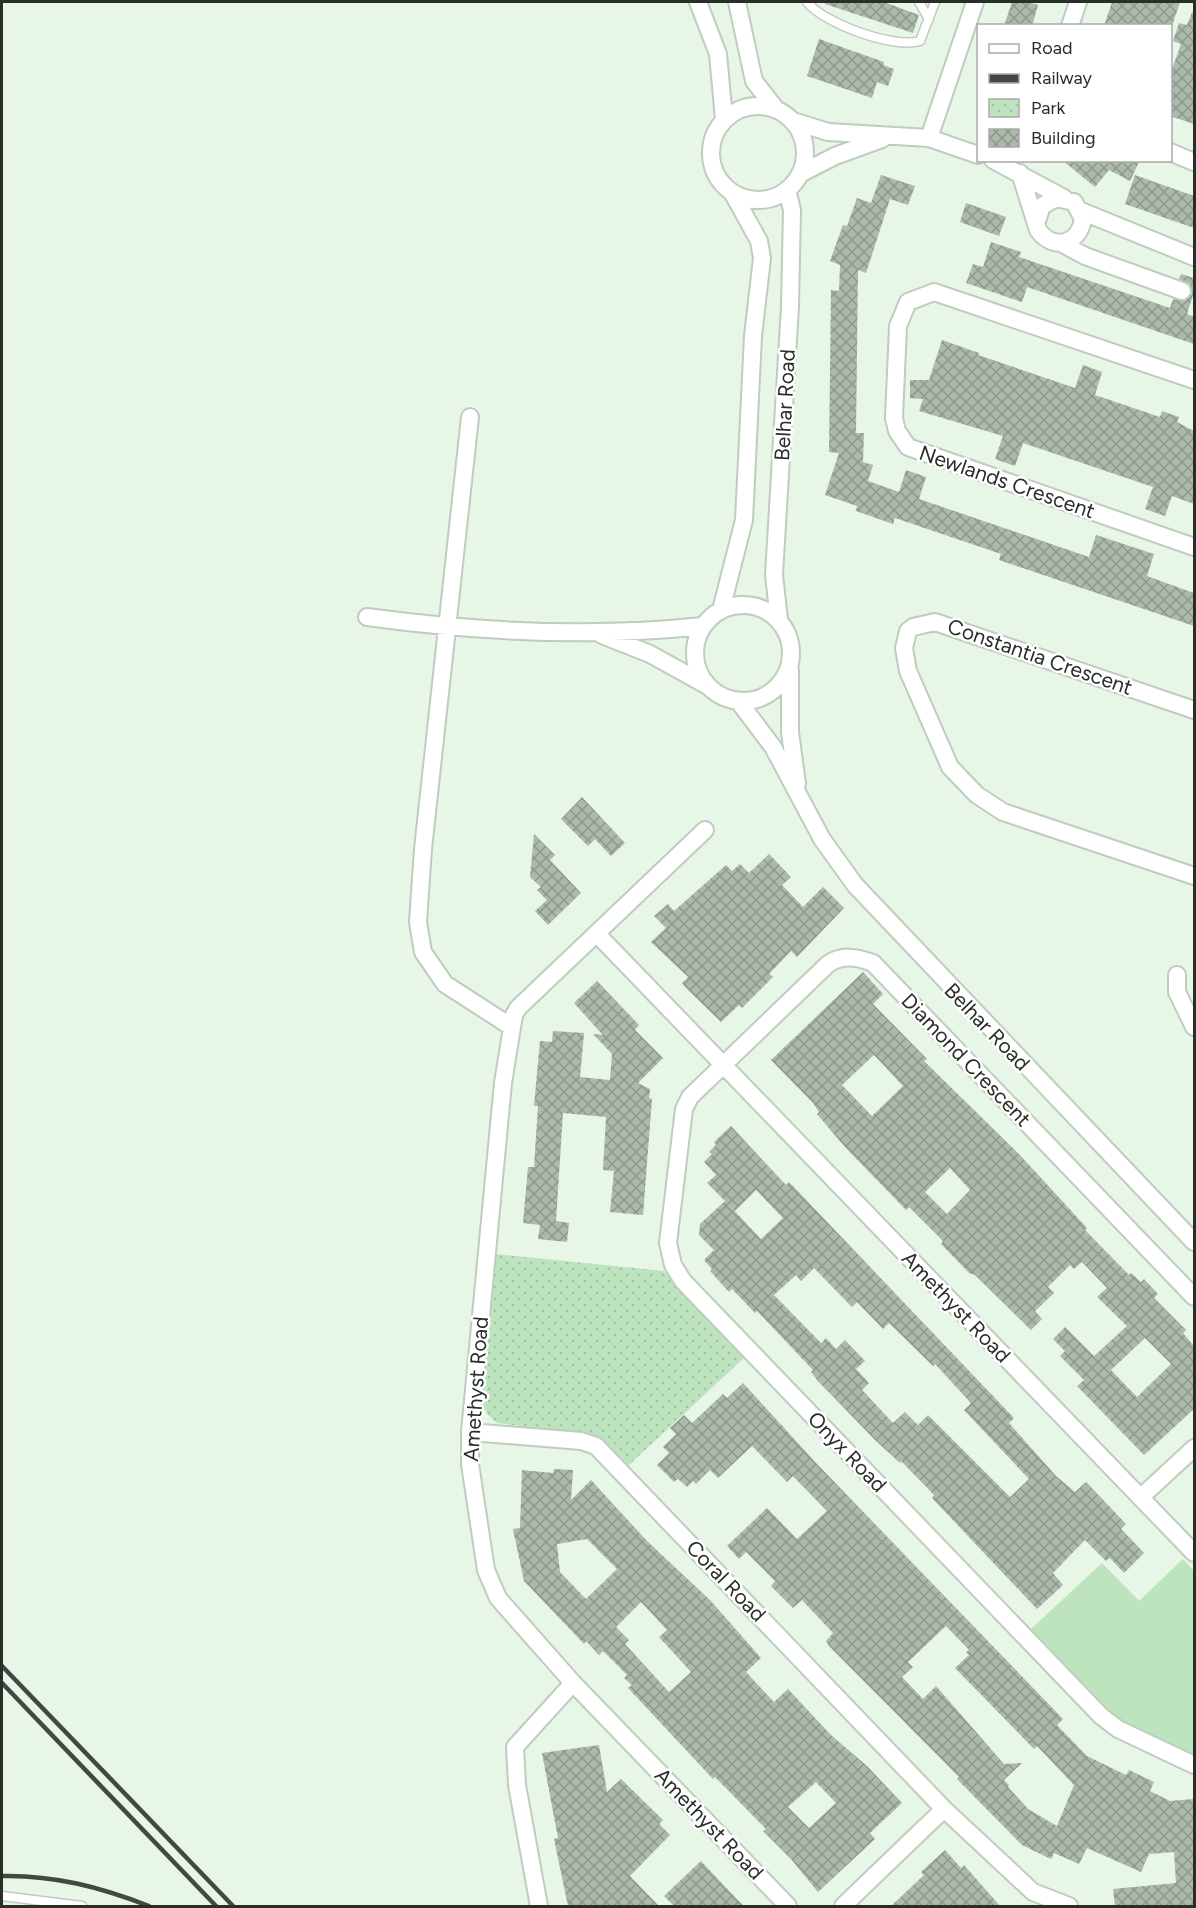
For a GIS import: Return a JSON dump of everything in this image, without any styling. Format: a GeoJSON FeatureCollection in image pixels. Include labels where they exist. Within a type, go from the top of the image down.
{"type":"FeatureCollection","features":[{"type":"Feature","properties":{"kind":"street"},"geometry":{"type":"LineString","coordinates":[[698,2],[718,54],[724,119]]}},
{"type":"Feature","properties":{"kind":"street"},"geometry":{"type":"LineString","coordinates":[[737,2],[754,81],[775,108],[793,121],[828,132],[929,138],[977,155]]}},
{"type":"Feature","properties":{"kind":"street"},"geometry":{"type":"LineString","coordinates":[[929,138],[973,2]]}},
{"type":"Feature","properties":{"kind":"street"},"geometry":{"type":"LineString","coordinates":[[1071,24],[1078,2]]}},
{"type":"Feature","properties":{"kind":"street"},"geometry":{"type":"LineString","coordinates":[[775,108],[754,105],[738,110],[724,119],[714,134],[710,152],[713,170],[723,186],[733,194],[755,200],[772,198],[787,190],[800,174],[805,156],[803,137],[793,121]]}},
{"type":"Feature","properties":{"kind":"street"},"geometry":{"type":"LineString","coordinates":[[800,174],[835,156],[892,135]]}},
{"type":"Feature","properties":{"kind":"street"},"geometry":{"type":"LineString","coordinates":[[1172,153],[1194,162]]}},
{"type":"Feature","properties":{"kind":"street"},"geometry":{"type":"LineString","coordinates":[[997,162],[1074,202],[1081,211],[1194,257]]}},
{"type":"Feature","properties":{"kind":"street"},"geometry":{"type":"LineString","coordinates":[[1020,173],[1044,237],[1085,256],[1190,294]]}},
{"type":"Feature","properties":{"kind":"street","name":"Belhar Road"},"geometry":{"type":"LineString","coordinates":[[779,620],[774,575],[790,306],[792,210],[787,190]]}},
{"type":"Feature","properties":{"kind":"street","name":"Belhar Road"},"geometry":{"type":"LineString","coordinates":[[721,610],[744,520],[753,336],[762,258],[759,241],[733,194]]}},
{"type":"Feature","properties":{"kind":"street"},"geometry":{"type":"LineString","coordinates":[[1037,221],[1042,206],[1056,198],[1064,198]]}},
{"type":"Feature","properties":{"kind":"street"},"geometry":{"type":"LineString","coordinates":[[1061,243],[1077,236],[1082,228],[1081,211]]}},
{"type":"Feature","properties":{"kind":"street","name":"Newlands Crescent"},"geometry":{"type":"LineString","coordinates":[[1194,380],[934,292],[908,302],[898,326],[894,418],[897,431],[908,447],[1194,547]]}},
{"type":"Feature","properties":{"kind":"street"},"geometry":{"type":"LineString","coordinates":[[470,417],[418,922],[423,952],[445,984],[510,1026]]}},
{"type":"Feature","properties":{"kind":"street"},"geometry":{"type":"LineString","coordinates":[[596,633],[650,654],[706,685],[720,697],[739,702],[751,702],[769,694],[790,670],[792,661],[790,639],[779,620],[762,608],[741,604],[721,610],[703,626],[696,640],[694,656],[698,671],[706,685]]}},
{"type":"Feature","properties":{"kind":"street"},"geometry":{"type":"LineString","coordinates":[[367,617],[447,628],[596,633],[703,626]]}},
{"type":"Feature","properties":{"kind":"street","name":"Constantia Crescent"},"geometry":{"type":"LineString","coordinates":[[1194,710],[935,621],[913,627],[905,639],[903,648],[908,671],[950,767],[977,795],[1003,812],[1194,876]]}},
{"type":"Feature","properties":{"kind":"street","name":"Belhar Road"},"geometry":{"type":"LineString","coordinates":[[790,670],[790,732],[799,797]]}},
{"type":"Feature","properties":{"kind":"street","name":"Belhar Road"},"geometry":{"type":"LineString","coordinates":[[739,702],[774,747],[822,839],[855,885],[1194,1242]]}},
{"type":"Feature","properties":{"kind":"street","name":"Amethyst Road"},"geometry":{"type":"LineString","coordinates":[[705,830],[518,1008],[510,1026],[470,1431],[472,1481],[486,1570],[505,1609],[573,1683],[788,1906]]}},
{"type":"Feature","properties":{"kind":"street","name":"Amethyst Road"},"geometry":{"type":"LineString","coordinates":[[597,934],[1194,1553]]}},
{"type":"Feature","properties":{"kind":"street","name":"Diamond Crescent"},"geometry":{"type":"LineString","coordinates":[[722,1065],[831,962],[846,957],[873,963],[1194,1297]]}},
{"type":"Feature","properties":{"kind":"street"},"geometry":{"type":"LineString","coordinates":[[1177,975],[1177,992],[1194,1027]]}},
{"type":"Feature","properties":{"kind":"street","name":"Onyx Road"},"geometry":{"type":"LineString","coordinates":[[722,1065],[690,1097],[682,1116],[668,1243],[677,1272],[1101,1716],[1118,1729],[1194,1764]]}},
{"type":"Feature","properties":{"kind":"street","name":"Coral Road"},"geometry":{"type":"LineString","coordinates":[[470,1431],[581,1441],[596,1446],[944,1809],[1034,1892],[1069,1906]]}},
{"type":"Feature","properties":{"kind":"street"},"geometry":{"type":"LineString","coordinates":[[1141,1497],[1194,1448]]}},
{"type":"Feature","properties":{"kind":"street"},"geometry":{"type":"LineString","coordinates":[[539,1906],[517,1785],[515,1747],[573,1683]]}},
{"type":"Feature","properties":{"kind":"street"},"geometry":{"type":"LineString","coordinates":[[843,1906],[944,1809]]}},
{"type":"Feature","properties":{"kind":"lane"},"geometry":{"type":"LineString","coordinates":[[807,2],[829,19],[871,36],[903,43],[920,41],[935,2]]}},
{"type":"Feature","properties":{"kind":"lane"},"geometry":{"type":"LineString","coordinates":[[919,2],[929,19]]}},
{"type":"Feature","properties":{"kind":"lane"},"geometry":{"type":"LineString","coordinates":[[2,1896],[82,1906]]}},
{"type":"Feature","properties":{"kind":"green space"},"geometry":{"type":"Polygon","coordinates":[[[495,1254],[664,1271],[744,1358],[628,1466],[609,1445],[591,1435],[497,1423],[487,1414],[481,1401],[495,1254]]]}},
{"type":"Feature","properties":{"kind":"green space"},"geometry":{"type":"Polygon","coordinates":[[[1183,1559],[1194,1571],[1194,1757],[1116,1717],[1031,1629],[1102,1563],[1139,1601],[1183,1559]]]}},
{"type":"Feature","properties":{"kind":"building"},"geometry":{"type":"Polygon","coordinates":[[[826,2],[884,2],[919,15],[913,33],[825,4],[826,2]]]}},
{"type":"Feature","properties":{"kind":"building"},"geometry":{"type":"Polygon","coordinates":[[[1012,2],[1028,2],[1038,5],[1033,24],[1005,24],[1012,2]]]}},
{"type":"Feature","properties":{"kind":"building"},"geometry":{"type":"Polygon","coordinates":[[[1112,2],[1180,2],[1172,26],[1172,24],[1105,24],[1112,2]]]}},
{"type":"Feature","properties":{"kind":"building"},"geometry":{"type":"Polygon","coordinates":[[[1192,12],[1194,13],[1194,124],[1172,117],[1172,69],[1181,44],[1173,41],[1179,23],[1187,25],[1192,12]]]}},
{"type":"Feature","properties":{"kind":"building"},"geometry":{"type":"Polygon","coordinates":[[[819,39],[884,62],[883,65],[894,69],[888,86],[877,82],[872,98],[807,76],[819,39]]]}},
{"type":"Feature","properties":{"kind":"building"},"geometry":{"type":"Polygon","coordinates":[[[1064,162],[1139,162],[1130,181],[1109,170],[1095,187],[1064,162]]]}},
{"type":"Feature","properties":{"kind":"building"},"geometry":{"type":"Polygon","coordinates":[[[881,175],[915,186],[908,205],[890,199],[866,273],[858,270],[856,433],[864,433],[863,462],[873,465],[868,481],[899,492],[906,470],[926,477],[919,499],[1089,557],[1096,535],[1154,554],[1147,576],[1194,593],[1194,626],[999,560],[1001,554],[895,518],[893,524],[856,511],[857,506],[825,495],[839,453],[829,452],[831,290],[839,291],[840,265],[830,261],[843,225],[847,226],[857,198],[871,203],[881,175]]]}},
{"type":"Feature","properties":{"kind":"building"},"geometry":{"type":"Polygon","coordinates":[[[1135,175],[1194,196],[1194,228],[1125,204],[1135,175]]]}},
{"type":"Feature","properties":{"kind":"building"},"geometry":{"type":"Polygon","coordinates":[[[966,203],[1006,217],[999,236],[960,222],[966,203]]]}},
{"type":"Feature","properties":{"kind":"building"},"geometry":{"type":"Polygon","coordinates":[[[991,242],[1021,252],[1019,257],[1170,308],[1173,299],[1184,301],[1192,294],[1190,284],[1179,279],[1181,274],[1194,278],[1194,292],[1187,314],[1194,317],[1194,344],[1027,287],[1022,302],[966,283],[973,264],[983,267],[991,242]]]}},
{"type":"Feature","properties":{"kind":"building"},"geometry":{"type":"Polygon","coordinates":[[[942,340],[979,353],[978,355],[1075,388],[1083,365],[1102,372],[1095,395],[1160,417],[1162,411],[1179,417],[1177,422],[1194,431],[1194,504],[1172,496],[1165,516],[1145,509],[1153,487],[1023,443],[1015,466],[995,459],[1003,436],[919,411],[923,399],[910,398],[910,380],[929,380],[942,340]]]}},
{"type":"Feature","properties":{"kind":"building"},"geometry":{"type":"Polygon","coordinates":[[[582,797],[625,843],[611,856],[595,839],[588,846],[561,819],[582,797]]]}},
{"type":"Feature","properties":{"kind":"building"},"geometry":{"type":"Polygon","coordinates":[[[534,834],[555,855],[550,860],[581,893],[548,925],[535,911],[547,900],[537,890],[541,887],[530,877],[534,834]]]}},
{"type":"Feature","properties":{"kind":"building"},"geometry":{"type":"Polygon","coordinates":[[[769,854],[791,877],[782,885],[803,907],[823,887],[844,908],[797,957],[791,951],[769,974],[773,977],[742,1008],[739,1005],[721,1022],[682,983],[688,977],[651,942],[666,928],[654,916],[668,904],[674,911],[726,865],[732,871],[740,864],[749,873],[769,854]]]}},
{"type":"Feature","properties":{"kind":"building"},"geometry":{"type":"Polygon","coordinates":[[[863,972],[883,994],[873,1004],[927,1059],[924,1061],[1019,1154],[1087,1228],[1085,1230],[1129,1275],[1131,1273],[1141,1282],[1144,1279],[1158,1294],[1154,1298],[1186,1330],[1183,1333],[1194,1346],[1194,1409],[1144,1455],[1077,1386],[1084,1380],[1060,1356],[1065,1351],[1053,1339],[1065,1327],[1094,1356],[1127,1326],[1097,1297],[1107,1288],[1082,1262],[1074,1269],[1070,1265],[1048,1287],[1054,1293],[1035,1311],[1042,1319],[1031,1330],[975,1275],[969,1273],[941,1244],[943,1241],[909,1207],[906,1210],[844,1146],[817,1114],[819,1112],[813,1103],[771,1060],[863,972]],[[874,1055],[842,1085],[872,1116],[903,1086],[874,1055]],[[950,1168],[925,1192],[947,1214],[970,1190],[950,1168]],[[1145,1338],[1111,1370],[1137,1397],[1171,1364],[1145,1338]]]}},
{"type":"Feature","properties":{"kind":"building"},"geometry":{"type":"Polygon","coordinates":[[[597,981],[639,1025],[635,1030],[663,1058],[638,1083],[650,1089],[649,1098],[652,1099],[643,1215],[610,1212],[614,1171],[603,1170],[606,1117],[563,1113],[556,1221],[569,1223],[567,1242],[538,1239],[540,1225],[523,1223],[528,1167],[534,1167],[538,1106],[534,1106],[540,1041],[552,1042],[553,1031],[584,1033],[580,1077],[610,1080],[612,1054],[593,1034],[603,1035],[574,1003],[597,981]]]}},
{"type":"Feature","properties":{"kind":"building"},"geometry":{"type":"Polygon","coordinates":[[[731,1126],[786,1185],[789,1182],[1014,1418],[1009,1423],[1056,1476],[1075,1492],[1086,1482],[1126,1524],[1121,1529],[1144,1553],[1124,1573],[1110,1558],[1106,1561],[1085,1540],[1053,1573],[1063,1585],[1037,1609],[932,1498],[934,1495],[901,1461],[900,1463],[875,1440],[817,1380],[811,1372],[813,1370],[757,1311],[755,1313],[732,1289],[729,1292],[710,1271],[712,1269],[704,1260],[714,1250],[699,1235],[700,1224],[725,1201],[707,1183],[716,1175],[704,1162],[712,1154],[709,1152],[716,1145],[714,1142],[731,1126]],[[756,1190],[735,1211],[727,1203],[761,1239],[783,1218],[756,1190]],[[814,1268],[801,1281],[796,1275],[774,1295],[821,1343],[826,1338],[836,1349],[845,1340],[865,1361],[856,1369],[869,1383],[862,1390],[893,1423],[905,1412],[918,1425],[928,1415],[1010,1497],[1029,1479],[964,1410],[971,1403],[935,1364],[933,1366],[889,1323],[883,1329],[857,1302],[852,1307],[814,1268]]]}},
{"type":"Feature","properties":{"kind":"building"},"geometry":{"type":"Polygon","coordinates":[[[743,1383],[817,1464],[1063,1719],[1057,1725],[1087,1756],[1126,1775],[1129,1770],[1154,1782],[1150,1791],[1170,1801],[1194,1799],[1194,1906],[1115,1906],[1113,1889],[1176,1883],[1174,1852],[1149,1854],[1141,1872],[1087,1848],[1079,1864],[1054,1853],[1051,1859],[1022,1845],[957,1779],[959,1777],[829,1646],[826,1641],[833,1633],[802,1600],[793,1608],[771,1586],[775,1581],[746,1552],[739,1559],[727,1546],[767,1508],[797,1539],[827,1511],[793,1476],[787,1482],[752,1446],[718,1478],[710,1470],[696,1484],[693,1481],[687,1487],[678,1479],[674,1482],[657,1465],[669,1453],[663,1447],[676,1434],[670,1428],[684,1415],[692,1423],[723,1394],[727,1398],[743,1383]],[[946,1626],[908,1662],[913,1667],[902,1677],[923,1699],[936,1686],[1004,1764],[1022,1763],[1004,1780],[1028,1809],[1057,1826],[1074,1785],[1037,1746],[1034,1749],[955,1668],[969,1655],[966,1652],[969,1650],[946,1626]]]}},
{"type":"Feature","properties":{"kind":"building"},"geometry":{"type":"Polygon","coordinates":[[[554,1469],[573,1470],[571,1500],[591,1480],[647,1541],[710,1600],[761,1658],[746,1672],[774,1702],[788,1689],[831,1735],[867,1766],[902,1803],[870,1833],[875,1839],[818,1892],[791,1859],[763,1831],[766,1829],[715,1777],[713,1779],[628,1688],[632,1685],[624,1678],[627,1675],[603,1651],[599,1655],[586,1641],[584,1644],[524,1581],[513,1529],[520,1528],[522,1470],[553,1473],[554,1469]],[[587,1539],[557,1544],[560,1572],[586,1599],[617,1569],[587,1539]],[[641,1602],[616,1627],[629,1640],[625,1644],[669,1692],[691,1672],[659,1637],[667,1630],[641,1602]],[[816,1782],[788,1807],[809,1828],[836,1803],[816,1782]]]}},
{"type":"Feature","properties":{"kind":"building"},"geometry":{"type":"Polygon","coordinates":[[[599,1745],[607,1792],[621,1779],[663,1820],[659,1824],[670,1835],[630,1876],[659,1906],[568,1906],[554,1839],[558,1838],[542,1753],[599,1745]]]}},
{"type":"Feature","properties":{"kind":"building"},"geometry":{"type":"Polygon","coordinates":[[[945,1850],[961,1868],[964,1865],[1000,1906],[891,1906],[924,1875],[921,1872],[945,1850]]]}},
{"type":"Feature","properties":{"kind":"building"},"geometry":{"type":"Polygon","coordinates":[[[701,1861],[744,1906],[674,1906],[664,1896],[701,1861]]]}},
{"type":"Feature","properties":{"kind":"railway"},"geometry":{"type":"LineString","coordinates":[[2,1666],[233,1906]]}},
{"type":"Feature","properties":{"kind":"railway"},"geometry":{"type":"LineString","coordinates":[[2,1683],[216,1906]]}},
{"type":"Feature","properties":{"kind":"railway"},"geometry":{"type":"LineString","coordinates":[[2,1876],[58,1880],[113,1893],[149,1906]]}}]}
